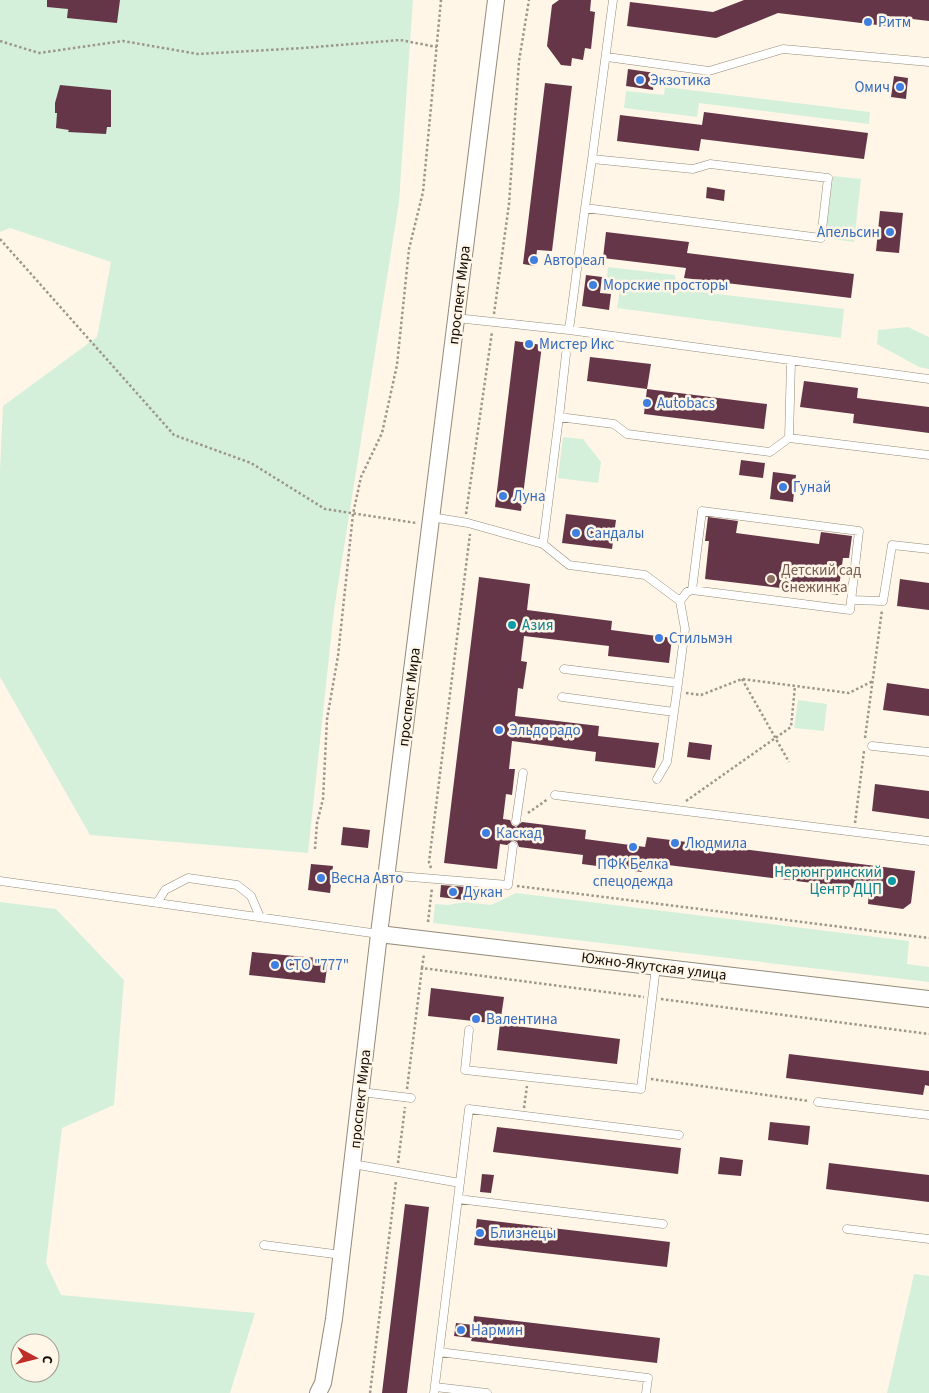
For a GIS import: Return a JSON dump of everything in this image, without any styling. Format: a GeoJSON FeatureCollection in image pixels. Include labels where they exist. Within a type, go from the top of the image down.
{"type":"FeatureCollection","features":[{"type":"Feature","properties":{"kind":"street","name":"проспект Мира"},"geometry":{"type":"LineString","coordinates":[[318,1393],[322,1382],[334,1319],[379,934],[496,0]]}},
{"type":"Feature","properties":{"kind":"street","name":"Южно-Якутская улица"},"geometry":{"type":"LineString","coordinates":[[379,934],[929,999]]}},
{"type":"Feature","properties":{"kind":"lane"},"geometry":{"type":"LineString","coordinates":[[570,330],[613,0]]}},
{"type":"Feature","properties":{"kind":"lane"},"geometry":{"type":"LineString","coordinates":[[606,57],[709,71],[783,49],[929,62]]}},
{"type":"Feature","properties":{"kind":"lane"},"geometry":{"type":"LineString","coordinates":[[585,208],[821,238],[828,178],[710,164],[694,169],[592,159]]}},
{"type":"Feature","properties":{"kind":"lane"},"geometry":{"type":"LineString","coordinates":[[456,318],[570,330],[929,379]]}},
{"type":"Feature","properties":{"kind":"lane"},"geometry":{"type":"LineString","coordinates":[[543,544],[566,354]]}},
{"type":"Feature","properties":{"kind":"lane"},"geometry":{"type":"LineString","coordinates":[[789,438],[791,361]]}},
{"type":"Feature","properties":{"kind":"lane"},"geometry":{"type":"LineString","coordinates":[[559,417],[614,424],[627,434],[770,452],[789,438],[929,455]]}},
{"type":"Feature","properties":{"kind":"lane"},"geometry":{"type":"LineString","coordinates":[[680,601],[687,592],[692,590],[850,610],[859,531],[702,511],[692,590]]}},
{"type":"Feature","properties":{"kind":"lane"},"geometry":{"type":"LineString","coordinates":[[431,521],[468,522],[543,544],[569,564],[644,575],[680,601],[685,628],[678,683],[667,762],[657,779]]}},
{"type":"Feature","properties":{"kind":"lane"},"geometry":{"type":"LineString","coordinates":[[851,600],[883,601],[892,545],[929,549]]}},
{"type":"Feature","properties":{"kind":"lane"},"geometry":{"type":"LineString","coordinates":[[564,669],[678,683]]}},
{"type":"Feature","properties":{"kind":"lane"},"geometry":{"type":"LineString","coordinates":[[562,697],[674,712]]}},
{"type":"Feature","properties":{"kind":"lane"},"geometry":{"type":"LineString","coordinates":[[868,747],[929,752]]}},
{"type":"Feature","properties":{"kind":"lane"},"geometry":{"type":"LineString","coordinates":[[516,821],[522,773]]}},
{"type":"Feature","properties":{"kind":"lane"},"geometry":{"type":"LineString","coordinates":[[555,795],[929,841]]}},
{"type":"Feature","properties":{"kind":"lane"},"geometry":{"type":"LineString","coordinates":[[387,875],[508,885],[513,846]]}},
{"type":"Feature","properties":{"kind":"lane"},"geometry":{"type":"LineString","coordinates":[[157,903],[165,890],[188,878],[237,885],[251,896],[260,917]]}},
{"type":"Feature","properties":{"kind":"lane"},"geometry":{"type":"LineString","coordinates":[[0,881],[379,934]]}},
{"type":"Feature","properties":{"kind":"lane"},"geometry":{"type":"LineString","coordinates":[[469,1030],[464,1070],[641,1089],[656,967]]}},
{"type":"Feature","properties":{"kind":"lane"},"geometry":{"type":"LineString","coordinates":[[361,1092],[411,1098]]}},
{"type":"Feature","properties":{"kind":"lane"},"geometry":{"type":"LineString","coordinates":[[818,1102],[929,1115]]}},
{"type":"Feature","properties":{"kind":"lane"},"geometry":{"type":"LineString","coordinates":[[487,1393],[434,1390],[469,1109],[679,1135]]}},
{"type":"Feature","properties":{"kind":"lane"},"geometry":{"type":"LineString","coordinates":[[353,1164],[460,1183]]}},
{"type":"Feature","properties":{"kind":"lane"},"geometry":{"type":"LineString","coordinates":[[458,1199],[663,1224]]}},
{"type":"Feature","properties":{"kind":"lane"},"geometry":{"type":"LineString","coordinates":[[847,1229],[929,1239]]}},
{"type":"Feature","properties":{"kind":"lane"},"geometry":{"type":"LineString","coordinates":[[264,1245],[342,1255]]}},
{"type":"Feature","properties":{"kind":"lane"},"geometry":{"type":"LineString","coordinates":[[439,1352],[648,1378],[646,1393]]}},
{"type":"Feature","properties":{"kind":"path"},"geometry":{"type":"LineString","coordinates":[[315,849],[317,822],[323,799],[327,719],[338,656],[353,514],[361,477],[382,433],[397,365],[409,249],[423,192],[441,0]]}},
{"type":"Feature","properties":{"kind":"path"},"geometry":{"type":"LineString","coordinates":[[428,922],[433,879],[429,862],[470,530],[466,517],[509,204],[519,61],[529,0]]}},
{"type":"Feature","properties":{"kind":"path"},"geometry":{"type":"LineString","coordinates":[[0,41],[40,53],[123,41],[198,54],[400,40],[437,47]]}},
{"type":"Feature","properties":{"kind":"path"},"geometry":{"type":"LineString","coordinates":[[0,239],[174,435],[251,463],[325,510],[431,521]]}},
{"type":"Feature","properties":{"kind":"path"},"geometry":{"type":"LineString","coordinates":[[866,738],[883,601]]}},
{"type":"Feature","properties":{"kind":"path"},"geometry":{"type":"LineString","coordinates":[[676,692],[701,695],[742,679],[849,693],[873,681]]}},
{"type":"Feature","properties":{"kind":"path"},"geometry":{"type":"LineString","coordinates":[[742,679],[789,762]]}},
{"type":"Feature","properties":{"kind":"path"},"geometry":{"type":"LineString","coordinates":[[686,799],[791,727],[795,686]]}},
{"type":"Feature","properties":{"kind":"path"},"geometry":{"type":"LineString","coordinates":[[856,815],[868,747]]}},
{"type":"Feature","properties":{"kind":"path"},"geometry":{"type":"LineString","coordinates":[[516,821],[555,795]]}},
{"type":"Feature","properties":{"kind":"path"},"geometry":{"type":"LineString","coordinates":[[508,885],[929,938]]}},
{"type":"Feature","properties":{"kind":"path"},"geometry":{"type":"LineString","coordinates":[[422,968],[424,954]]}},
{"type":"Feature","properties":{"kind":"path"},"geometry":{"type":"LineString","coordinates":[[523,1115],[528,1077]]}},
{"type":"Feature","properties":{"kind":"path"},"geometry":{"type":"LineString","coordinates":[[642,1078],[818,1102]]}},
{"type":"Feature","properties":{"kind":"green space"},"geometry":{"type":"Polygon","coordinates":[[[0,0],[413,0],[399,202],[334,610],[308,853],[90,835],[0,677],[0,470],[3,406],[97,337],[111,262],[10,228],[0,232],[0,0]]]}},
{"type":"Feature","properties":{"kind":"green space"},"geometry":{"type":"Polygon","coordinates":[[[665,87],[870,112],[869,124],[699,103],[697,117],[624,108],[626,91],[664,95],[665,87]]]}},
{"type":"Feature","properties":{"kind":"green space"},"geometry":{"type":"Polygon","coordinates":[[[833,176],[861,179],[854,242],[825,238],[833,176]]]}},
{"type":"Feature","properties":{"kind":"green space"},"geometry":{"type":"Polygon","coordinates":[[[608,267],[675,275],[676,289],[844,309],[841,338],[617,308],[620,290],[606,289],[608,267]]]}},
{"type":"Feature","properties":{"kind":"green space"},"geometry":{"type":"Polygon","coordinates":[[[908,327],[929,337],[929,369],[919,367],[877,344],[878,330],[908,327]]]}},
{"type":"Feature","properties":{"kind":"green space"},"geometry":{"type":"Polygon","coordinates":[[[563,437],[583,439],[601,462],[598,483],[558,478],[563,437]]]}},
{"type":"Feature","properties":{"kind":"green space"},"geometry":{"type":"Polygon","coordinates":[[[798,700],[827,704],[824,731],[794,728],[798,700]]]}},
{"type":"Feature","properties":{"kind":"green space"},"geometry":{"type":"Polygon","coordinates":[[[516,893],[909,941],[907,964],[929,967],[929,982],[433,923],[435,904],[448,905],[465,902],[491,905],[516,893]]]}},
{"type":"Feature","properties":{"kind":"green space"},"geometry":{"type":"Polygon","coordinates":[[[0,902],[56,909],[124,980],[114,1105],[62,1128],[46,1263],[61,1295],[255,1313],[230,1393],[0,1393],[0,902]]]}},
{"type":"Feature","properties":{"kind":"green space"},"geometry":{"type":"Polygon","coordinates":[[[914,1274],[929,1276],[929,1393],[887,1393],[914,1274]]]}},
{"type":"Feature","properties":{"kind":"building"},"geometry":{"type":"Polygon","coordinates":[[[47,0],[120,0],[117,23],[67,18],[68,9],[47,7],[47,0]]]}},
{"type":"Feature","properties":{"kind":"building"},"geometry":{"type":"Polygon","coordinates":[[[559,0],[591,0],[590,11],[595,12],[591,49],[585,48],[583,60],[572,58],[571,66],[561,65],[547,46],[552,5],[559,0]]]}},
{"type":"Feature","properties":{"kind":"building"},"geometry":{"type":"Polygon","coordinates":[[[744,0],[929,0],[929,21],[887,16],[886,26],[778,13],[716,38],[627,26],[630,2],[713,12],[744,0]]]}},
{"type":"Feature","properties":{"kind":"building","name":"Экзотика"},"geometry":{"type":"Polygon","coordinates":[[[628,69],[655,73],[653,90],[626,86],[628,69]]]}},
{"type":"Feature","properties":{"kind":"building","name":"Омич"},"geometry":{"type":"Polygon","coordinates":[[[894,76],[908,78],[906,99],[891,97],[894,76]]]}},
{"type":"Feature","properties":{"kind":"building"},"geometry":{"type":"Polygon","coordinates":[[[545,83],[572,86],[552,251],[537,250],[535,266],[523,264],[545,83]]]}},
{"type":"Feature","properties":{"kind":"building"},"geometry":{"type":"Polygon","coordinates":[[[60,85],[111,90],[111,127],[107,127],[106,134],[68,132],[69,130],[56,128],[57,113],[55,113],[55,103],[60,85]]]}},
{"type":"Feature","properties":{"kind":"building"},"geometry":{"type":"Polygon","coordinates":[[[704,112],[868,133],[864,159],[701,139],[699,151],[617,141],[620,115],[702,125],[704,112]]]}},
{"type":"Feature","properties":{"kind":"building"},"geometry":{"type":"Polygon","coordinates":[[[707,187],[725,190],[724,201],[706,198],[707,187]]]}},
{"type":"Feature","properties":{"kind":"building","name":"Апельсин"},"geometry":{"type":"Polygon","coordinates":[[[880,211],[903,213],[899,253],[876,251],[880,211]]]}},
{"type":"Feature","properties":{"kind":"building"},"geometry":{"type":"Polygon","coordinates":[[[606,232],[689,242],[687,253],[854,274],[851,298],[684,278],[686,268],[603,258],[606,232]]]}},
{"type":"Feature","properties":{"kind":"building","name":"Морские просторы"},"geometry":{"type":"Polygon","coordinates":[[[586,275],[602,277],[600,293],[611,294],[609,310],[582,306],[586,275]]]}},
{"type":"Feature","properties":{"kind":"building"},"geometry":{"type":"Polygon","coordinates":[[[515,341],[542,345],[521,511],[495,507],[515,341]]]}},
{"type":"Feature","properties":{"kind":"building"},"geometry":{"type":"Polygon","coordinates":[[[590,357],[651,364],[647,389],[587,381],[590,357]]]}},
{"type":"Feature","properties":{"kind":"building"},"geometry":{"type":"Polygon","coordinates":[[[804,381],[858,388],[857,398],[929,407],[929,433],[853,423],[854,414],[800,407],[804,381]]]}},
{"type":"Feature","properties":{"kind":"building"},"geometry":{"type":"Polygon","coordinates":[[[647,389],[767,404],[764,429],[644,414],[647,389]]]}},
{"type":"Feature","properties":{"kind":"building"},"geometry":{"type":"Polygon","coordinates":[[[741,460],[765,463],[763,478],[739,475],[741,460]]]}},
{"type":"Feature","properties":{"kind":"building","name":"Гунай"},"geometry":{"type":"Polygon","coordinates":[[[773,472],[796,475],[793,502],[770,499],[773,472]]]}},
{"type":"Feature","properties":{"kind":"building"},"geometry":{"type":"Polygon","coordinates":[[[566,514],[616,520],[612,549],[562,543],[566,514]]]}},
{"type":"Feature","properties":{"kind":"building"},"geometry":{"type":"Polygon","coordinates":[[[708,517],[738,521],[736,533],[819,544],[821,532],[852,536],[849,558],[843,558],[838,595],[705,579],[709,541],[705,541],[708,517]]]}},
{"type":"Feature","properties":{"kind":"building"},"geometry":{"type":"Polygon","coordinates":[[[479,577],[530,584],[527,610],[612,621],[611,630],[672,638],[669,663],[608,656],[609,646],[524,636],[521,661],[527,662],[523,689],[518,688],[515,716],[599,726],[598,736],[659,743],[655,768],[595,761],[596,752],[512,741],[509,769],[515,769],[512,795],[506,794],[503,819],[510,820],[512,825],[516,827],[522,822],[586,830],[585,839],[645,847],[647,837],[915,871],[911,903],[903,909],[868,904],[869,890],[644,862],[642,872],[582,864],[583,855],[519,847],[517,842],[513,840],[507,845],[500,844],[497,869],[444,863],[479,577]]]}},
{"type":"Feature","properties":{"kind":"building"},"geometry":{"type":"Polygon","coordinates":[[[900,579],[929,583],[929,610],[897,606],[900,579]]]}},
{"type":"Feature","properties":{"kind":"building"},"geometry":{"type":"Polygon","coordinates":[[[887,683],[929,689],[929,716],[883,710],[887,683]]]}},
{"type":"Feature","properties":{"kind":"building"},"geometry":{"type":"Polygon","coordinates":[[[689,742],[712,745],[710,760],[687,757],[689,742]]]}},
{"type":"Feature","properties":{"kind":"building"},"geometry":{"type":"Polygon","coordinates":[[[875,784],[929,791],[929,819],[872,811],[875,784]]]}},
{"type":"Feature","properties":{"kind":"building"},"geometry":{"type":"Polygon","coordinates":[[[343,827],[370,830],[368,848],[341,845],[343,827]]]}},
{"type":"Feature","properties":{"kind":"building","name":"Весна Авто"},"geometry":{"type":"Polygon","coordinates":[[[311,864],[333,866],[330,893],[308,890],[311,864]]]}},
{"type":"Feature","properties":{"kind":"building","name":"Дукан"},"geometry":{"type":"Polygon","coordinates":[[[441,885],[466,887],[464,900],[440,897],[441,885]]]}},
{"type":"Feature","properties":{"kind":"building","name":"СТО \"777\""},"geometry":{"type":"Polygon","coordinates":[[[252,952],[328,959],[325,983],[249,975],[252,952]]]}},
{"type":"Feature","properties":{"kind":"building"},"geometry":{"type":"Polygon","coordinates":[[[431,988],[504,997],[500,1024],[428,1016],[431,988]]]}},
{"type":"Feature","properties":{"kind":"building"},"geometry":{"type":"Polygon","coordinates":[[[500,1024],[620,1039],[617,1064],[497,1050],[500,1024]]]}},
{"type":"Feature","properties":{"kind":"building"},"geometry":{"type":"Polygon","coordinates":[[[789,1054],[929,1071],[929,1086],[925,1085],[923,1095],[786,1078],[789,1054]]]}},
{"type":"Feature","properties":{"kind":"building"},"geometry":{"type":"Polygon","coordinates":[[[770,1122],[810,1126],[808,1145],[768,1140],[770,1122]]]}},
{"type":"Feature","properties":{"kind":"building"},"geometry":{"type":"Polygon","coordinates":[[[497,1127],[681,1148],[678,1174],[493,1152],[497,1127]]]}},
{"type":"Feature","properties":{"kind":"building"},"geometry":{"type":"Polygon","coordinates":[[[720,1157],[743,1160],[741,1176],[718,1174],[720,1157]]]}},
{"type":"Feature","properties":{"kind":"building"},"geometry":{"type":"Polygon","coordinates":[[[829,1163],[929,1175],[929,1202],[826,1189],[829,1163]]]}},
{"type":"Feature","properties":{"kind":"building"},"geometry":{"type":"Polygon","coordinates":[[[482,1174],[494,1175],[491,1193],[480,1192],[482,1174]]]}},
{"type":"Feature","properties":{"kind":"building"},"geometry":{"type":"Polygon","coordinates":[[[405,1204],[429,1207],[407,1393],[382,1393],[405,1204]]]}},
{"type":"Feature","properties":{"kind":"building"},"geometry":{"type":"Polygon","coordinates":[[[477,1219],[670,1242],[667,1267],[474,1245],[477,1219]]]}},
{"type":"Feature","properties":{"kind":"building"},"geometry":{"type":"Polygon","coordinates":[[[474,1316],[660,1338],[657,1363],[471,1341],[472,1338],[454,1336],[456,1323],[473,1325],[474,1316]]]}},
{"type":"Feature","properties":{"kind":"place","name":"Ритм"},"geometry":{"type":"Point","coordinates":[868,22]}},
{"type":"Feature","properties":{"kind":"place","name":"Экзотика"},"geometry":{"type":"Point","coordinates":[640,80]}},
{"type":"Feature","properties":{"kind":"place","name":"Омич"},"geometry":{"type":"Point","coordinates":[900,87]}},
{"type":"Feature","properties":{"kind":"place","name":"Апельсин"},"geometry":{"type":"Point","coordinates":[890,232]}},
{"type":"Feature","properties":{"kind":"place","name":"Автореал"},"geometry":{"type":"Point","coordinates":[534,260]}},
{"type":"Feature","properties":{"kind":"place","name":"Морские просторы"},"geometry":{"type":"Point","coordinates":[593,285]}},
{"type":"Feature","properties":{"kind":"place","name":"Мистер Икс"},"geometry":{"type":"Point","coordinates":[529,344]}},
{"type":"Feature","properties":{"kind":"place","name":"Autobacs"},"geometry":{"type":"Point","coordinates":[647,403]}},
{"type":"Feature","properties":{"kind":"place","name":"Гунай"},"geometry":{"type":"Point","coordinates":[783,487]}},
{"type":"Feature","properties":{"kind":"place","name":"Луна"},"geometry":{"type":"Point","coordinates":[503,496]}},
{"type":"Feature","properties":{"kind":"place","name":"Сандалы"},"geometry":{"type":"Point","coordinates":[576,533]}},
{"type":"Feature","properties":{"kind":"place","name":"Детский сад Снежинка"},"geometry":{"type":"Point","coordinates":[771,579]}},
{"type":"Feature","properties":{"kind":"place","name":"Азия"},"geometry":{"type":"Point","coordinates":[512,625]}},
{"type":"Feature","properties":{"kind":"place","name":"Стильмэн"},"geometry":{"type":"Point","coordinates":[659,638]}},
{"type":"Feature","properties":{"kind":"place","name":"Эльдорадо"},"geometry":{"type":"Point","coordinates":[499,730]}},
{"type":"Feature","properties":{"kind":"place","name":"Каскад"},"geometry":{"type":"Point","coordinates":[486,833]}},
{"type":"Feature","properties":{"kind":"place","name":"Людмила"},"geometry":{"type":"Point","coordinates":[675,843]}},
{"type":"Feature","properties":{"kind":"place","name":"ПФК Белка спецодежда"},"geometry":{"type":"Point","coordinates":[633,847]}},
{"type":"Feature","properties":{"kind":"place","name":"Весна Авто"},"geometry":{"type":"Point","coordinates":[321,878]}},
{"type":"Feature","properties":{"kind":"place","name":"Нерюнгринский Центр ДЦП"},"geometry":{"type":"Point","coordinates":[892,881]}},
{"type":"Feature","properties":{"kind":"place","name":"Дукан"},"geometry":{"type":"Point","coordinates":[453,892]}},
{"type":"Feature","properties":{"kind":"place","name":"СТО \"777\""},"geometry":{"type":"Point","coordinates":[275,965]}},
{"type":"Feature","properties":{"kind":"place","name":"Валентина"},"geometry":{"type":"Point","coordinates":[476,1019]}},
{"type":"Feature","properties":{"kind":"place","name":"Близнецы"},"geometry":{"type":"Point","coordinates":[480,1233]}},
{"type":"Feature","properties":{"kind":"place","name":"Нармин"},"geometry":{"type":"Point","coordinates":[461,1330]}}]}
